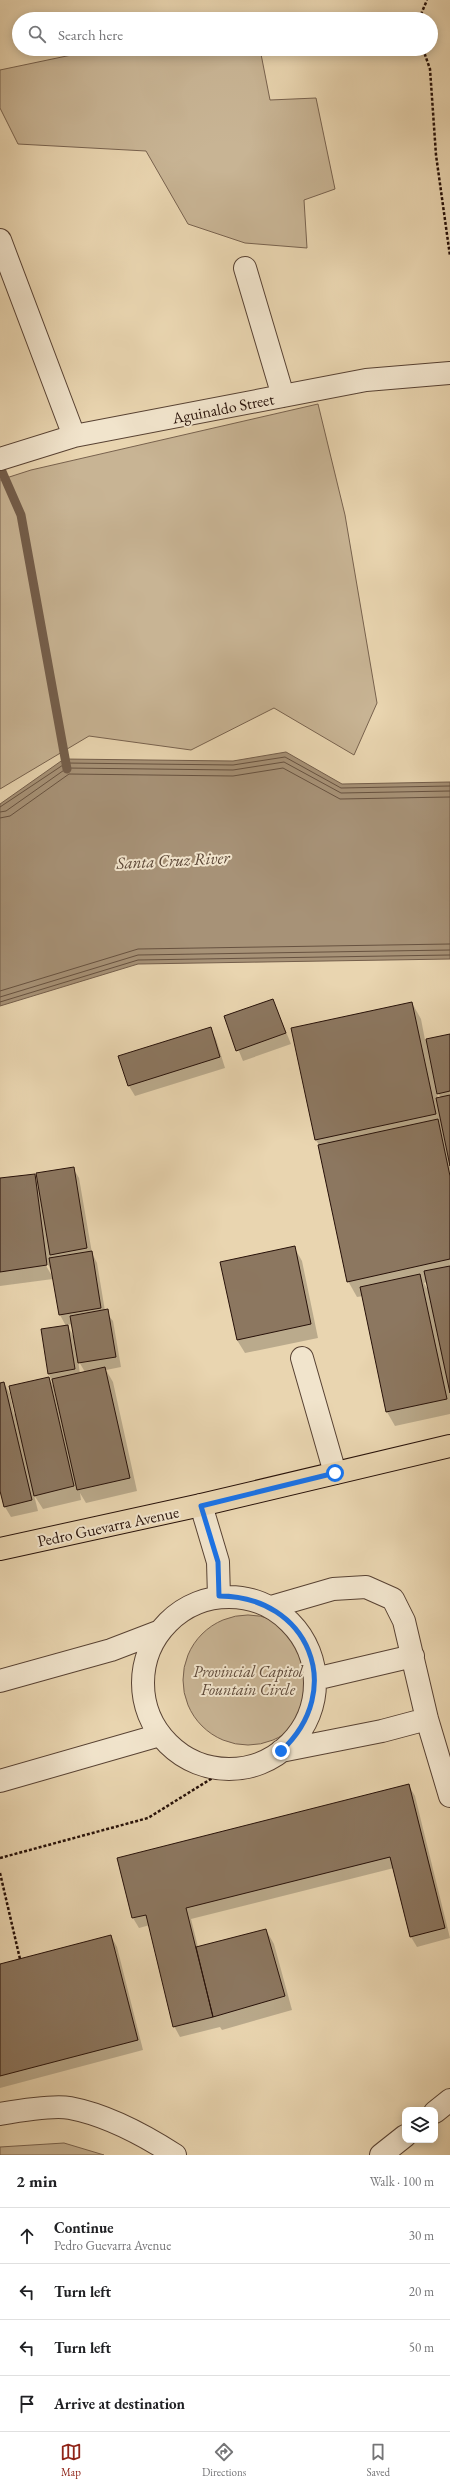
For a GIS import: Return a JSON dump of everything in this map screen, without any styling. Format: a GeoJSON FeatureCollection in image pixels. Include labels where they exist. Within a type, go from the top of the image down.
{"type":"FeatureCollection","features":[{"type":"Feature","properties":{"kind":"main road","name":"Pedro Guevarra Avenue"},"geometry":{"type":"LineString","coordinates":[[0,1547],[201,1506],[450,1446]]}},
{"type":"Feature","properties":{"kind":"street"},"geometry":{"type":"LineString","coordinates":[[0,240],[74,436]]}},
{"type":"Feature","properties":{"kind":"street"},"geometry":{"type":"LineString","coordinates":[[245,268],[283,396]]}},
{"type":"Feature","properties":{"kind":"street","name":"Aguinaldo Street"},"geometry":{"type":"LineString","coordinates":[[0,460],[74,436],[366,380],[450,373]]}},
{"type":"Feature","properties":{"kind":"street"},"geometry":{"type":"LineString","coordinates":[[302,1358],[335,1473]]}},
{"type":"Feature","properties":{"kind":"street"},"geometry":{"type":"LineString","coordinates":[[201,1506],[218,1562],[219,1596]]}},
{"type":"Feature","properties":{"kind":"street"},"geometry":{"type":"LineString","coordinates":[[271,1607],[333,1589],[366,1587],[393,1598],[404,1621],[427,1719],[450,1796]]}},
{"type":"Feature","properties":{"kind":"street"},"geometry":{"type":"LineString","coordinates":[[219,1596],[237,1596],[255,1600],[271,1607],[285,1617],[297,1630],[312,1661],[315,1679],[310,1711],[293,1740],[281,1751],[265,1761],[246,1767],[227,1769],[208,1767],[190,1760],[174,1750],[160,1736],[149,1714],[142,1684],[144,1666],[149,1648],[158,1632],[170,1618],[185,1608],[202,1600],[219,1596]]}},
{"type":"Feature","properties":{"kind":"street"},"geometry":{"type":"LineString","coordinates":[[0,1681],[111,1650],[158,1632]]}},
{"type":"Feature","properties":{"kind":"street"},"geometry":{"type":"LineString","coordinates":[[315,1679],[413,1656]]}},
{"type":"Feature","properties":{"kind":"street"},"geometry":{"type":"LineString","coordinates":[[281,1751],[382,1731],[427,1719]]}},
{"type":"Feature","properties":{"kind":"street"},"geometry":{"type":"LineString","coordinates":[[0,1781],[160,1736]]}},
{"type":"Feature","properties":{"kind":"street"},"geometry":{"type":"LineString","coordinates":[[438,2110],[450,2100]]}},
{"type":"Feature","properties":{"kind":"street"},"geometry":{"type":"LineString","coordinates":[[0,2114],[16,2111],[69,2108],[146,2136],[175,2155]]}},
{"type":"Feature","properties":{"kind":"street"},"geometry":{"type":"LineString","coordinates":[[381,2155],[402,2138]]}},
{"type":"Feature","properties":{"kind":"path"},"geometry":{"type":"LineString","coordinates":[[422,12],[427,0]]}},
{"type":"Feature","properties":{"kind":"path"},"geometry":{"type":"LineString","coordinates":[[425,56],[430,69],[436,155],[450,256]]}},
{"type":"Feature","properties":{"kind":"path"},"geometry":{"type":"LineString","coordinates":[[0,1858],[148,1818],[227,1769]]}},
{"type":"Feature","properties":{"kind":"path"},"geometry":{"type":"LineString","coordinates":[[0,1873],[20,1958]]}},
{"type":"Feature","properties":{"kind":"green space"},"geometry":{"type":"Polygon","coordinates":[[[67,56],[261,56],[270,100],[316,98],[335,189],[304,200],[307,248],[245,243],[188,224],[146,151],[18,144],[0,108],[0,70],[67,56]]]}},
{"type":"Feature","properties":{"kind":"green space"},"geometry":{"type":"Polygon","coordinates":[[[318,404],[345,515],[377,703],[354,755],[274,708],[191,750],[89,736],[0,789],[0,480],[31,470],[318,404]]]}},
{"type":"Feature","properties":{"kind":"green space","name":"Provincial Capitol Fountain Circle"},"geometry":{"type":"Polygon","coordinates":[[[248,1615],[273,1620],[294,1634],[308,1655],[313,1680],[308,1705],[294,1726],[273,1740],[248,1745],[223,1740],[202,1726],[188,1705],[183,1680],[188,1655],[202,1634],[223,1620],[248,1615]]]}},
{"type":"Feature","properties":{"kind":"green space"},"geometry":{"type":"Polygon","coordinates":[[[64,2143],[104,2155],[0,2155],[0,2147],[64,2143]]]}},
{"type":"Feature","properties":{"kind":"water","name":"Santa Cruz River"},"geometry":{"type":"Polygon","coordinates":[[[286,752],[342,784],[450,782],[450,959],[138,964],[0,1006],[0,804],[64,759],[233,761],[286,752]]]}},
{"type":"Feature","properties":{"kind":"building"},"geometry":{"type":"Polygon","coordinates":[[[273,999],[286,1033],[236,1051],[224,1016],[273,999]]]}},
{"type":"Feature","properties":{"kind":"building"},"geometry":{"type":"Polygon","coordinates":[[[412,1002],[436,1114],[315,1140],[291,1028],[412,1002]]]}},
{"type":"Feature","properties":{"kind":"building"},"geometry":{"type":"Polygon","coordinates":[[[211,1027],[220,1057],[128,1086],[118,1056],[211,1027]]]}},
{"type":"Feature","properties":{"kind":"building"},"geometry":{"type":"Polygon","coordinates":[[[450,1034],[450,1091],[437,1094],[426,1039],[450,1034]]]}},
{"type":"Feature","properties":{"kind":"building"},"geometry":{"type":"Polygon","coordinates":[[[450,1095],[450,1166],[436,1098],[450,1095]]]}},
{"type":"Feature","properties":{"kind":"building"},"geometry":{"type":"Polygon","coordinates":[[[438,1119],[450,1176],[450,1259],[347,1282],[318,1145],[438,1119]]]}},
{"type":"Feature","properties":{"kind":"building"},"geometry":{"type":"Polygon","coordinates":[[[74,1167],[87,1248],[50,1255],[36,1173],[74,1167]]]}},
{"type":"Feature","properties":{"kind":"building"},"geometry":{"type":"Polygon","coordinates":[[[35,1174],[47,1265],[0,1272],[0,1178],[35,1174]]]}},
{"type":"Feature","properties":{"kind":"building"},"geometry":{"type":"Polygon","coordinates":[[[295,1246],[311,1324],[237,1340],[220,1262],[295,1246]]]}},
{"type":"Feature","properties":{"kind":"building"},"geometry":{"type":"Polygon","coordinates":[[[92,1251],[101,1308],[59,1315],[49,1258],[92,1251]]]}},
{"type":"Feature","properties":{"kind":"building"},"geometry":{"type":"Polygon","coordinates":[[[450,1266],[450,1393],[424,1271],[450,1266]]]}},
{"type":"Feature","properties":{"kind":"building"},"geometry":{"type":"Polygon","coordinates":[[[420,1274],[447,1399],[386,1412],[360,1287],[420,1274]]]}},
{"type":"Feature","properties":{"kind":"building"},"geometry":{"type":"Polygon","coordinates":[[[108,1309],[116,1357],[78,1363],[70,1316],[108,1309]]]}},
{"type":"Feature","properties":{"kind":"building"},"geometry":{"type":"Polygon","coordinates":[[[68,1325],[75,1369],[48,1374],[41,1329],[68,1325]]]}},
{"type":"Feature","properties":{"kind":"building"},"geometry":{"type":"Polygon","coordinates":[[[105,1367],[130,1478],[77,1490],[52,1379],[105,1367]]]}},
{"type":"Feature","properties":{"kind":"building"},"geometry":{"type":"Polygon","coordinates":[[[49,1377],[74,1486],[34,1496],[9,1386],[49,1377]]]}},
{"type":"Feature","properties":{"kind":"building"},"geometry":{"type":"Polygon","coordinates":[[[4,1382],[32,1500],[4,1507],[0,1491],[0,1383],[4,1382]]]}},
{"type":"Feature","properties":{"kind":"building"},"geometry":{"type":"Polygon","coordinates":[[[409,1784],[445,1928],[410,1937],[390,1857],[186,1908],[213,2017],[173,2027],[146,1915],[132,1918],[117,1858],[409,1784]]]}},
{"type":"Feature","properties":{"kind":"building"},"geometry":{"type":"Polygon","coordinates":[[[266,1929],[285,1996],[213,2017],[196,1947],[266,1929]]]}},
{"type":"Feature","properties":{"kind":"building"},"geometry":{"type":"Polygon","coordinates":[[[111,1935],[138,2040],[0,2076],[0,1964],[111,1935]]]}},
{"type":"Feature","properties":{"kind":"waterway"},"geometry":{"type":"LineString","coordinates":[[0,467],[21,515],[67,769]]}},
{"type":"Feature","properties":{"kind":"route"},"geometry":{"type":"LineString","coordinates":[[281,1751],[293,1740],[303,1726],[310,1711],[314,1696],[315,1679],[312,1661],[306,1645],[297,1630],[285,1617],[271,1607],[255,1600],[237,1596],[219,1596],[218,1562],[201,1506],[335,1473]]}}]}
